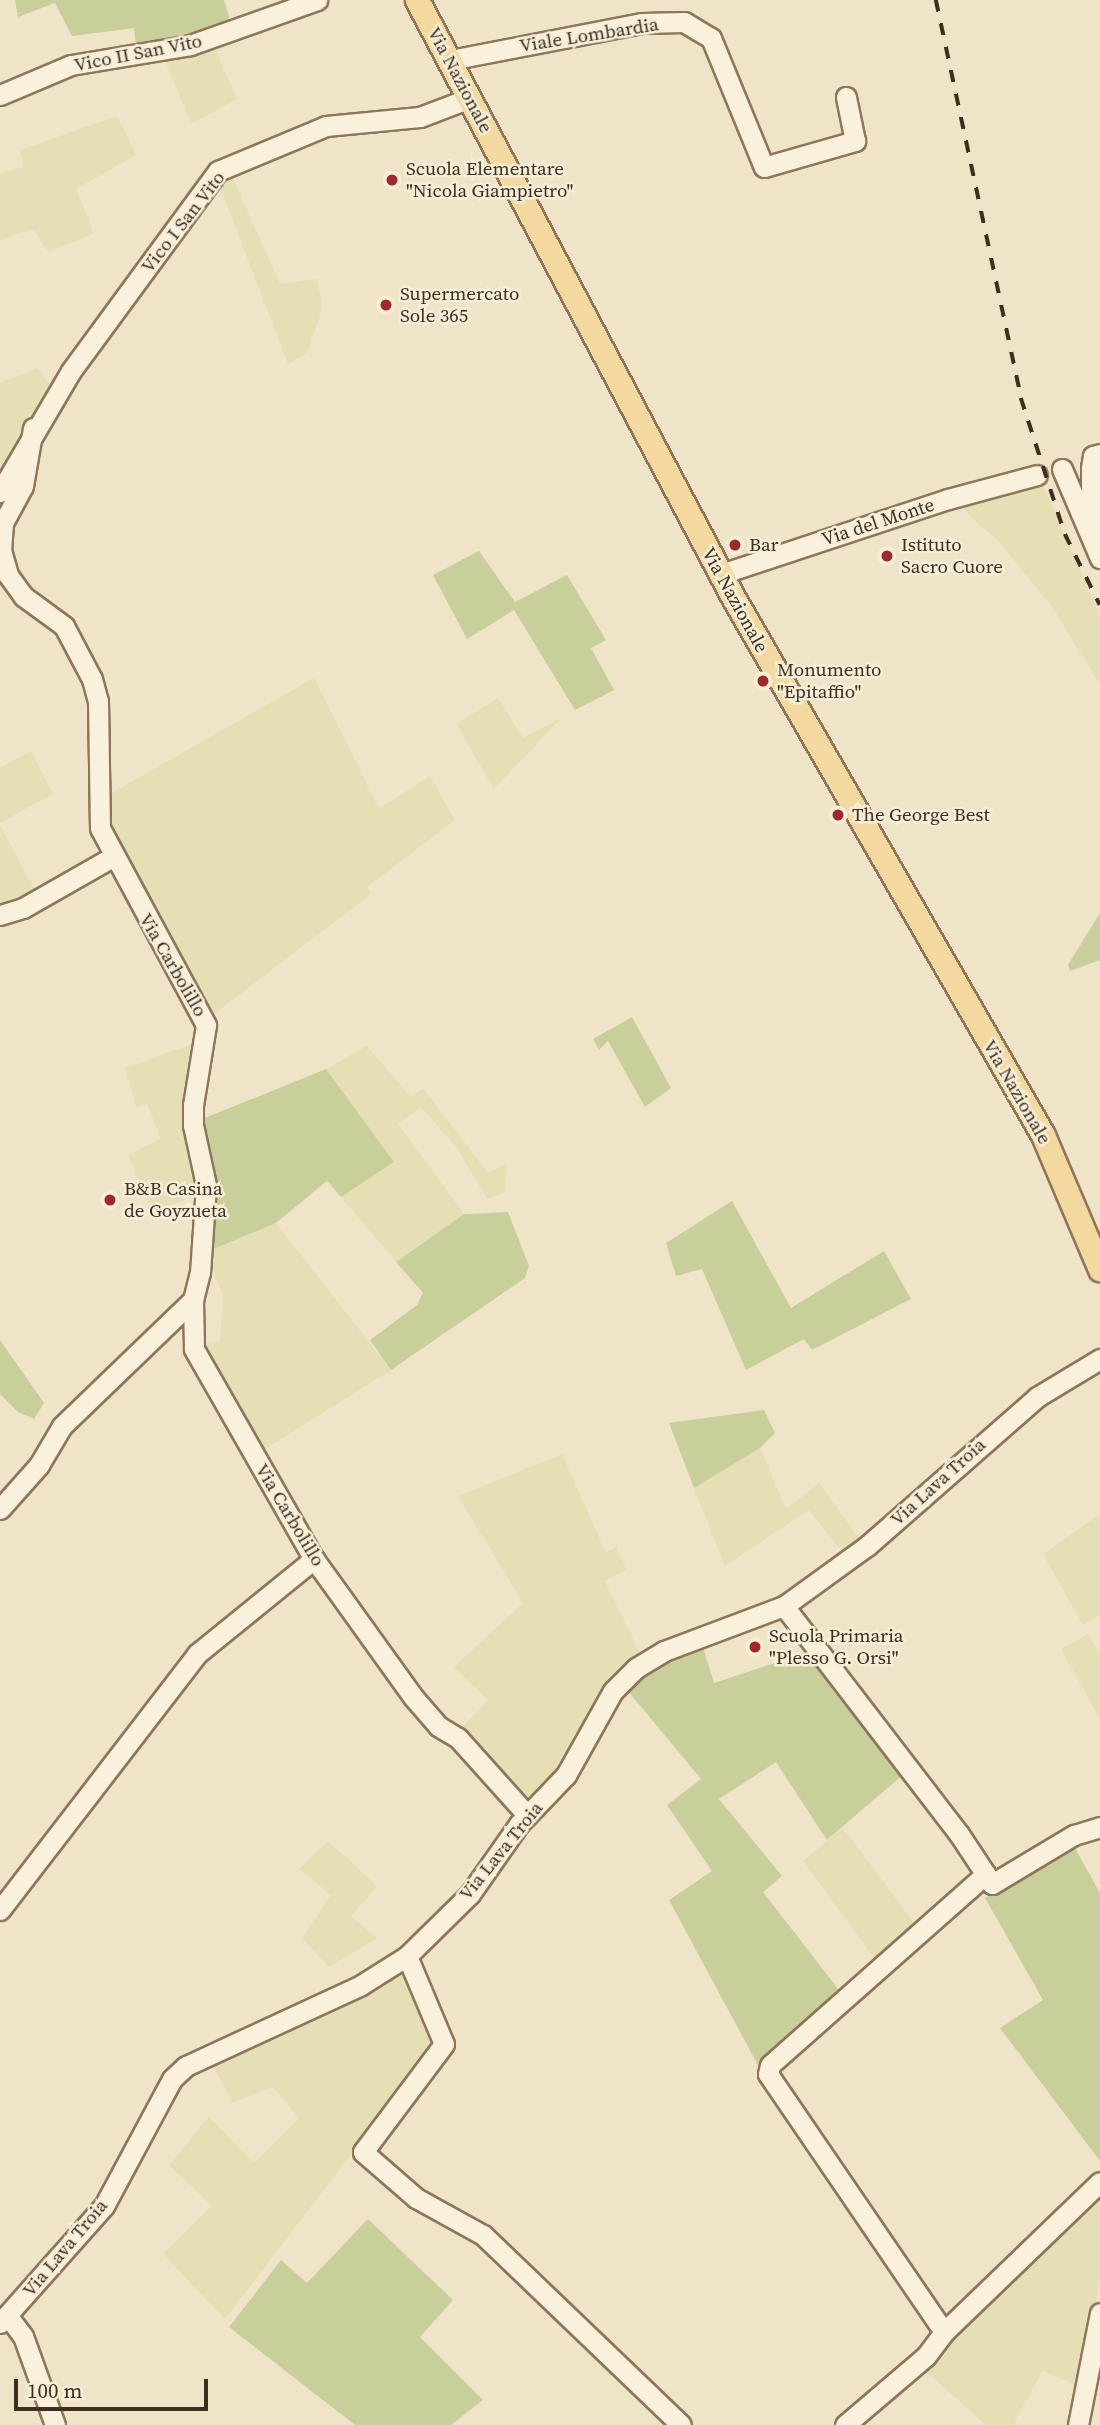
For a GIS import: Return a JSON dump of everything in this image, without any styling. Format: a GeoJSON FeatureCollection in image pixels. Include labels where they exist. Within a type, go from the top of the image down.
{"type":"FeatureCollection","features":[{"type":"Feature","properties":{"kind":"main road","name":"Via Nazionale"},"geometry":{"type":"LineString","coordinates":[[418,0],[721,574],[1043,1135],[1100,1269]]}},
{"type":"Feature","properties":{"kind":"street","name":"Vico II San Vito"},"geometry":{"type":"LineString","coordinates":[[0,96],[71,65],[190,45],[317,0]]}},
{"type":"Feature","properties":{"kind":"street","name":"Viale Lombardia"},"geometry":{"type":"LineString","coordinates":[[450,60],[642,23],[684,22],[711,38],[764,167],[855,141],[846,97]]}},
{"type":"Feature","properties":{"kind":"street","name":"Vico I San Vito"},"geometry":{"type":"LineString","coordinates":[[0,492],[33,428],[218,171],[326,126],[420,117],[470,98]]}},
{"type":"Feature","properties":{"kind":"street","name":"Via Carbolillo"},"geometry":{"type":"LineString","coordinates":[[33,428],[23,486],[3,523],[1,550],[8,575],[23,596],[64,626],[92,679],[98,701],[97,813],[114,856],[206,1025],[193,1125],[206,1185],[200,1272],[193,1300],[194,1349],[314,1559],[414,1698],[438,1726],[458,1738],[527,1815]]}},
{"type":"Feature","properties":{"kind":"street"},"geometry":{"type":"LineString","coordinates":[[1089,535],[1095,530],[1091,468],[1093,456],[1100,454]]}},
{"type":"Feature","properties":{"kind":"street"},"geometry":{"type":"LineString","coordinates":[[1062,469],[1100,558]]}},
{"type":"Feature","properties":{"kind":"street","name":"Via del Monte"},"geometry":{"type":"LineString","coordinates":[[721,574],[948,499],[1037,475]]}},
{"type":"Feature","properties":{"kind":"street"},"geometry":{"type":"LineString","coordinates":[[0,915],[23,908],[114,856]]}},
{"type":"Feature","properties":{"kind":"street"},"geometry":{"type":"LineString","coordinates":[[0,1509],[40,1465],[62,1426],[193,1300]]}},
{"type":"Feature","properties":{"kind":"street","name":"Via Lava Troia"},"geometry":{"type":"LineString","coordinates":[[4,2319],[104,2206],[172,2079],[186,2066],[361,1985],[407,1956],[470,1894],[527,1815],[566,1775],[612,1691],[636,1668],[664,1651],[784,1606],[867,1546],[1037,1397],[1100,1359]]}},
{"type":"Feature","properties":{"kind":"street"},"geometry":{"type":"LineString","coordinates":[[0,1910],[197,1654],[314,1559]]}},
{"type":"Feature","properties":{"kind":"street"},"geometry":{"type":"LineString","coordinates":[[784,1606],[992,1884],[1074,1835],[1100,1827]]}},
{"type":"Feature","properties":{"kind":"street"},"geometry":{"type":"LineString","coordinates":[[944,2332],[768,2074],[770,2065],[986,1874]]}},
{"type":"Feature","properties":{"kind":"street"},"geometry":{"type":"LineString","coordinates":[[407,1956],[444,2044],[363,2152],[416,2198],[483,2235],[681,2425]]}},
{"type":"Feature","properties":{"kind":"street"},"geometry":{"type":"LineString","coordinates":[[845,2425],[926,2357],[944,2332],[1100,2182]]}},
{"type":"Feature","properties":{"kind":"street"},"geometry":{"type":"LineString","coordinates":[[1077,2425],[1100,2313]]}},
{"type":"Feature","properties":{"kind":"street"},"geometry":{"type":"LineString","coordinates":[[4,2319],[23,2336],[55,2425]]}},
{"type":"Feature","properties":{"kind":"shaded area"},"geometry":{"type":"Polygon","coordinates":[[[213,44],[237,99],[191,124],[163,55],[213,44]]]}},
{"type":"Feature","properties":{"kind":"shaded area"},"geometry":{"type":"Polygon","coordinates":[[[117,116],[136,155],[76,189],[94,234],[48,251],[33,229],[0,240],[0,173],[24,167],[20,150],[117,116]]]}},
{"type":"Feature","properties":{"kind":"shaded area"},"geometry":{"type":"Polygon","coordinates":[[[230,172],[280,284],[317,279],[322,309],[307,353],[288,364],[219,184],[230,172]]]}},
{"type":"Feature","properties":{"kind":"shaded area"},"geometry":{"type":"Polygon","coordinates":[[[38,368],[52,388],[6,472],[0,462],[0,383],[38,368]]]}},
{"type":"Feature","properties":{"kind":"shaded area"},"geometry":{"type":"Polygon","coordinates":[[[1041,480],[1100,616],[1100,685],[1053,608],[1001,544],[960,506],[1041,480]]]}},
{"type":"Feature","properties":{"kind":"shaded area"},"geometry":{"type":"Polygon","coordinates":[[[314,678],[379,809],[430,776],[455,820],[367,887],[371,894],[210,1017],[102,822],[101,799],[314,678]]]}},
{"type":"Feature","properties":{"kind":"shaded area"},"geometry":{"type":"Polygon","coordinates":[[[498,698],[523,738],[561,718],[494,789],[456,724],[498,698]]]}},
{"type":"Feature","properties":{"kind":"shaded area"},"geometry":{"type":"Polygon","coordinates":[[[31,751],[53,794],[0,823],[0,768],[31,751]]]}},
{"type":"Feature","properties":{"kind":"shaded area"},"geometry":{"type":"Polygon","coordinates":[[[0,825],[37,894],[0,911],[0,825]]]}},
{"type":"Feature","properties":{"kind":"shaded area"},"geometry":{"type":"Polygon","coordinates":[[[209,1038],[190,1113],[209,1190],[153,1213],[128,1155],[161,1139],[147,1104],[136,1107],[125,1068],[209,1038]]]}},
{"type":"Feature","properties":{"kind":"shaded area"},"geometry":{"type":"Polygon","coordinates":[[[367,1046],[411,1097],[423,1088],[488,1173],[507,1163],[505,1192],[487,1199],[457,1148],[421,1107],[398,1124],[464,1214],[396,1262],[341,1197],[394,1162],[326,1069],[367,1046]]]}},
{"type":"Feature","properties":{"kind":"shaded area"},"geometry":{"type":"Polygon","coordinates":[[[276,1223],[391,1370],[259,1453],[197,1344],[220,1341],[223,1295],[204,1253],[276,1223]]]}},
{"type":"Feature","properties":{"kind":"shaded area"},"geometry":{"type":"Polygon","coordinates":[[[760,1448],[786,1509],[819,1483],[860,1540],[842,1552],[809,1510],[725,1566],[694,1488],[760,1448]]]}},
{"type":"Feature","properties":{"kind":"shaded area"},"geometry":{"type":"Polygon","coordinates":[[[562,1454],[606,1553],[616,1547],[627,1570],[605,1581],[640,1653],[619,1670],[563,1762],[526,1804],[458,1732],[488,1700],[454,1667],[523,1603],[458,1496],[562,1454]]]}},
{"type":"Feature","properties":{"kind":"shaded area"},"geometry":{"type":"Polygon","coordinates":[[[1100,1514],[1100,1615],[1083,1625],[1043,1554],[1100,1514]]]}},
{"type":"Feature","properties":{"kind":"shaded area"},"geometry":{"type":"Polygon","coordinates":[[[1088,1634],[1100,1653],[1100,1719],[1061,1649],[1088,1634]]]}},
{"type":"Feature","properties":{"kind":"shaded area"},"geometry":{"type":"Polygon","coordinates":[[[843,1828],[917,1927],[878,1963],[803,1861],[843,1828]]]}},
{"type":"Feature","properties":{"kind":"shaded area"},"geometry":{"type":"Polygon","coordinates":[[[328,1841],[377,1886],[351,1916],[377,1938],[329,1967],[302,1938],[331,1895],[299,1869],[328,1841]]]}},
{"type":"Feature","properties":{"kind":"shaded area"},"geometry":{"type":"Polygon","coordinates":[[[399,1968],[409,1972],[437,2042],[225,2319],[163,2254],[212,2206],[169,2165],[209,2117],[254,2163],[299,2118],[273,2087],[233,2102],[213,2066],[353,1998],[399,1968]]]}},
{"type":"Feature","properties":{"kind":"shaded area"},"geometry":{"type":"Polygon","coordinates":[[[1100,2188],[1100,2279],[1081,2387],[1042,2371],[1013,2425],[986,2425],[921,2367],[1100,2188]]]}},
{"type":"Feature","properties":{"kind":"green space"},"geometry":{"type":"Polygon","coordinates":[[[15,0],[224,0],[232,27],[136,47],[134,28],[72,36],[55,3],[18,17],[15,0]]]}},
{"type":"Feature","properties":{"kind":"green space"},"geometry":{"type":"Polygon","coordinates":[[[479,551],[515,602],[567,575],[606,640],[591,648],[614,690],[575,710],[514,610],[467,639],[433,575],[479,551]]]}},
{"type":"Feature","properties":{"kind":"green space"},"geometry":{"type":"Polygon","coordinates":[[[1100,913],[1100,960],[1070,971],[1068,965],[1100,913]]]}},
{"type":"Feature","properties":{"kind":"green space"},"geometry":{"type":"Polygon","coordinates":[[[632,1017],[671,1088],[645,1107],[608,1041],[599,1050],[593,1039],[632,1017]]]}},
{"type":"Feature","properties":{"kind":"green space"},"geometry":{"type":"Polygon","coordinates":[[[326,1069],[394,1162],[341,1197],[327,1181],[276,1223],[204,1253],[195,1122],[326,1069]]]}},
{"type":"Feature","properties":{"kind":"green space"},"geometry":{"type":"Polygon","coordinates":[[[732,1201],[791,1308],[884,1251],[911,1299],[812,1350],[804,1339],[746,1370],[702,1269],[676,1276],[666,1243],[732,1201]]]}},
{"type":"Feature","properties":{"kind":"green space"},"geometry":{"type":"Polygon","coordinates":[[[508,1212],[529,1266],[525,1278],[391,1370],[370,1340],[417,1305],[423,1293],[396,1262],[464,1214],[508,1212]]]}},
{"type":"Feature","properties":{"kind":"green space"},"geometry":{"type":"Polygon","coordinates":[[[0,1340],[44,1403],[34,1419],[18,1412],[0,1394],[0,1340]]]}},
{"type":"Feature","properties":{"kind":"green space"},"geometry":{"type":"Polygon","coordinates":[[[764,1410],[775,1433],[760,1448],[694,1488],[669,1423],[764,1410]]]}},
{"type":"Feature","properties":{"kind":"green space"},"geometry":{"type":"Polygon","coordinates":[[[702,1644],[714,1683],[811,1651],[905,1773],[827,1840],[776,1762],[719,1799],[782,1876],[763,1892],[842,1994],[760,2069],[669,1900],[712,1871],[667,1805],[701,1779],[627,1690],[666,1659],[702,1644]]]}},
{"type":"Feature","properties":{"kind":"green space"},"geometry":{"type":"Polygon","coordinates":[[[1072,1843],[1100,1893],[1100,2161],[1000,2028],[1043,2000],[985,1898],[1072,1843]]]}},
{"type":"Feature","properties":{"kind":"green space"},"geometry":{"type":"Polygon","coordinates":[[[368,2219],[453,2300],[420,2337],[483,2400],[451,2425],[355,2425],[229,2327],[281,2260],[307,2283],[368,2219]]]}},
{"type":"Feature","properties":{"kind":"railway"},"geometry":{"type":"LineString","coordinates":[[936,0],[1021,398],[1065,534],[1100,605]]}},
{"type":"Feature","properties":{"kind":"place","name":"Scuola Elementare \"Nicola Giampietro\""},"geometry":{"type":"Point","coordinates":[392,180]}},
{"type":"Feature","properties":{"kind":"place","name":"Supermercato Sole 365"},"geometry":{"type":"Point","coordinates":[386,305]}},
{"type":"Feature","properties":{"kind":"place","name":"Bar"},"geometry":{"type":"Point","coordinates":[735,545]}},
{"type":"Feature","properties":{"kind":"place","name":"Istituto Sacro Cuore"},"geometry":{"type":"Point","coordinates":[887,556]}},
{"type":"Feature","properties":{"kind":"place","name":"Monumento \"Epitaffio\""},"geometry":{"type":"Point","coordinates":[763,681]}},
{"type":"Feature","properties":{"kind":"place","name":"The George Best"},"geometry":{"type":"Point","coordinates":[838,815]}},
{"type":"Feature","properties":{"kind":"place","name":"B&B Casina de Goyzueta"},"geometry":{"type":"Point","coordinates":[110,1200]}},
{"type":"Feature","properties":{"kind":"place","name":"Scuola Primaria \"Plesso G. Orsi\""},"geometry":{"type":"Point","coordinates":[755,1647]}}]}
